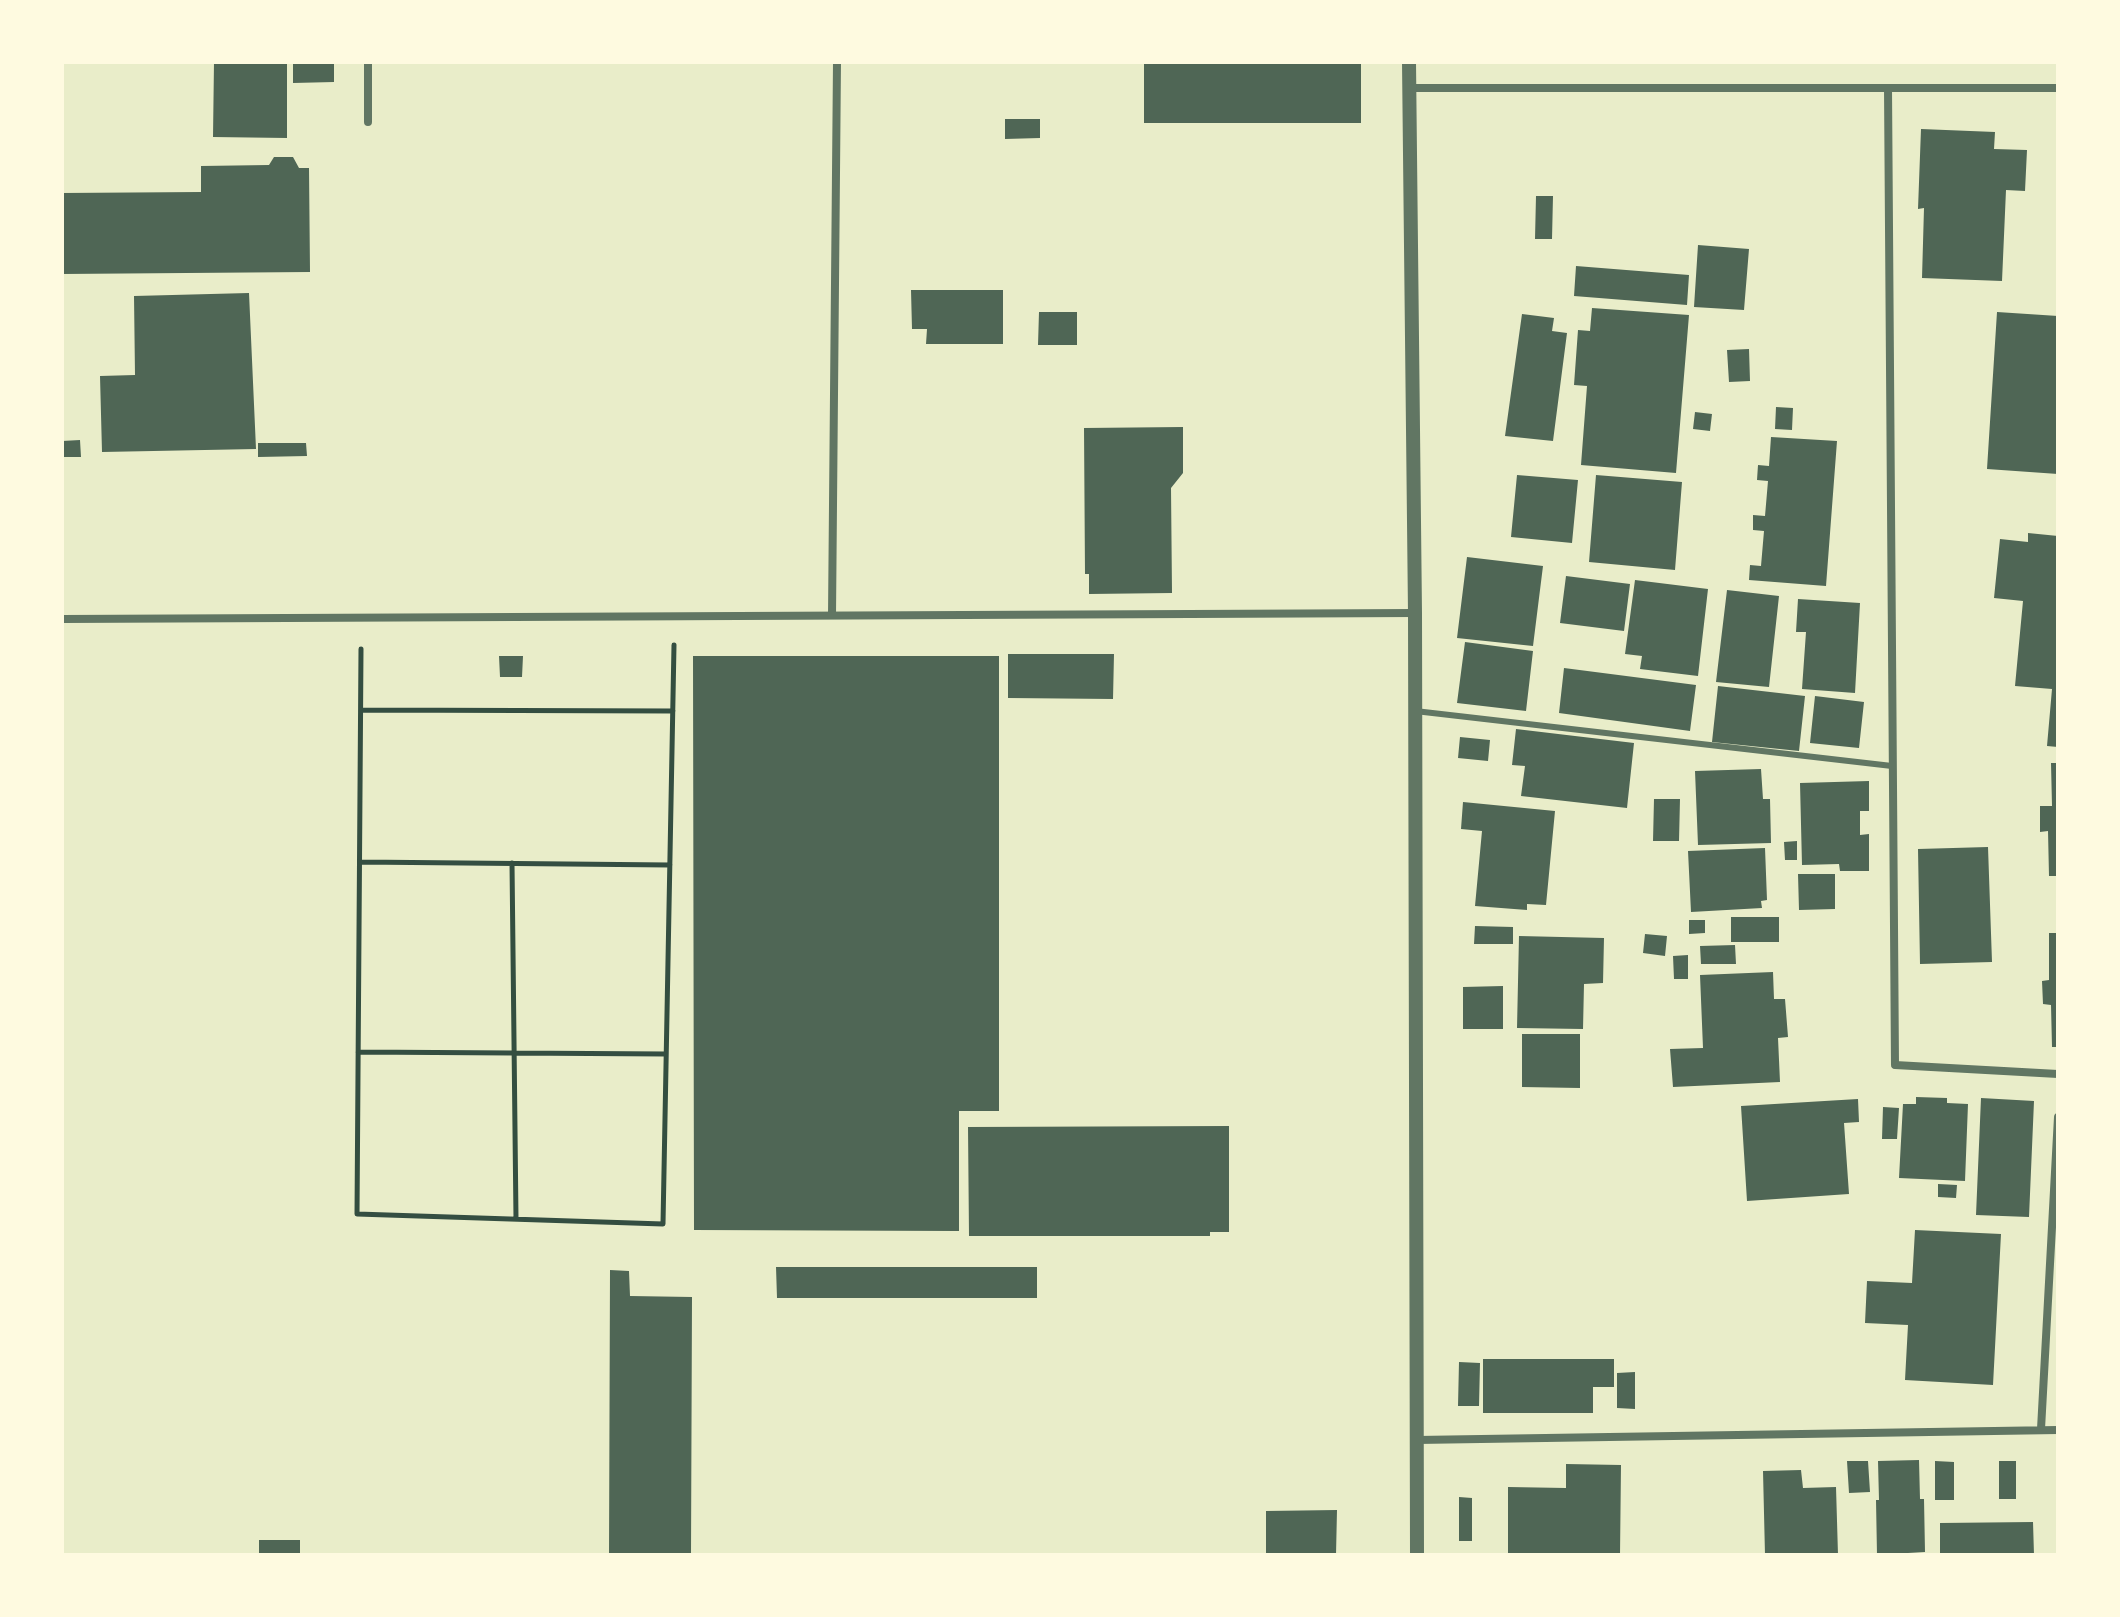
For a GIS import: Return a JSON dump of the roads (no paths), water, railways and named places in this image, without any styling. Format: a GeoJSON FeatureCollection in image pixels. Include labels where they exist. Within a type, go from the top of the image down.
{"type":"FeatureCollection","features":[{"type":"Feature","properties":{"kind":"street"},"geometry":{"type":"LineString","coordinates":[[368,62],[368,122]]}},
{"type":"Feature","properties":{"kind":"street"},"geometry":{"type":"LineString","coordinates":[[832,615],[837,62]]}},
{"type":"Feature","properties":{"kind":"street"},"geometry":{"type":"LineString","coordinates":[[1409,62],[1415,613],[1417,1555]]}},
{"type":"Feature","properties":{"kind":"street"},"geometry":{"type":"LineString","coordinates":[[1410,88],[2058,88]]}},
{"type":"Feature","properties":{"kind":"street"},"geometry":{"type":"LineString","coordinates":[[1888,88],[1895,1065],[2058,1074]]}},
{"type":"Feature","properties":{"kind":"street"},"geometry":{"type":"LineString","coordinates":[[62,619],[1415,613]]}},
{"type":"Feature","properties":{"kind":"street"},"geometry":{"type":"LineString","coordinates":[[2041,1429],[2058,1117]]}},
{"type":"Feature","properties":{"kind":"street"},"geometry":{"type":"LineString","coordinates":[[1417,1440],[2058,1430]]}},
{"type":"Feature","properties":{"kind":"lane"},"geometry":{"type":"LineString","coordinates":[[1415,711],[1892,766]]}}]}
